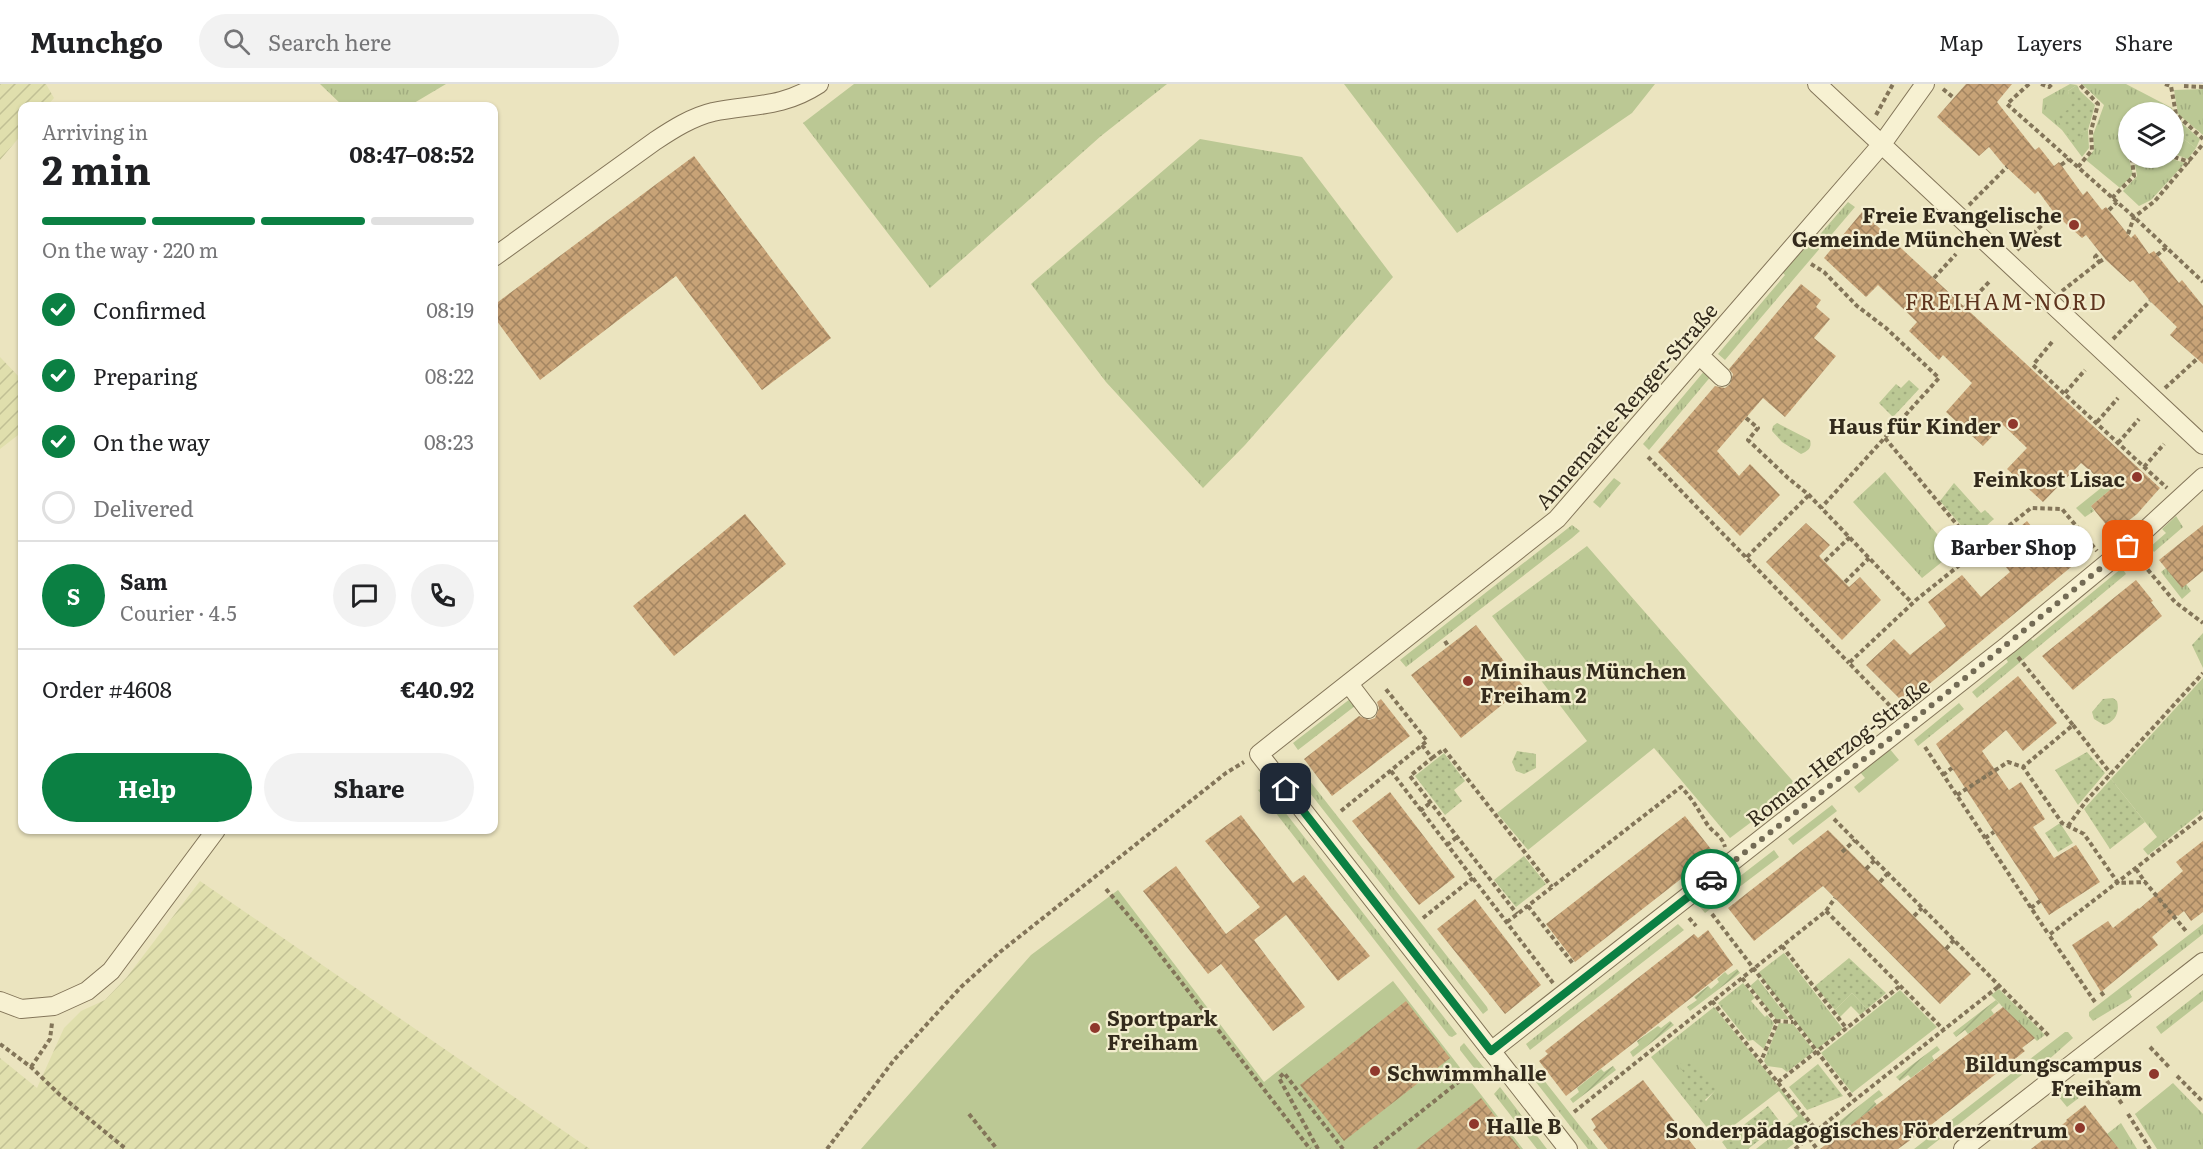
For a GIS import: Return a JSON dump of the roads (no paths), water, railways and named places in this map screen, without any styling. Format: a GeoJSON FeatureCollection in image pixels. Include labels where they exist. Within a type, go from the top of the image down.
{"type":"FeatureCollection","features":[{"type":"Feature","properties":{"kind":"street"},"geometry":{"type":"LineString","coordinates":[[498,255],[655,141],[682,124],[711,113],[774,104],[795,97],[819,84]]}},
{"type":"Feature","properties":{"kind":"street"},"geometry":{"type":"LineString","coordinates":[[1817,84],[2203,445]]}},
{"type":"Feature","properties":{"kind":"street","name":"Annemarie-Renger-Straße"},"geometry":{"type":"LineString","coordinates":[[1491,1051],[1259,754],[1557,519],[1882,144],[1925,84]]}},
{"type":"Feature","properties":{"kind":"street"},"geometry":{"type":"LineString","coordinates":[[1699,355],[1722,377]]}},
{"type":"Feature","properties":{"kind":"street","name":"Roman-Herzog-Straße"},"geometry":{"type":"LineString","coordinates":[[1491,1051],[2008,645],[2128,546],[2203,477]]}},
{"type":"Feature","properties":{"kind":"street"},"geometry":{"type":"LineString","coordinates":[[1349,684],[1368,709]]}},
{"type":"Feature","properties":{"kind":"street"},"geometry":{"type":"LineString","coordinates":[[0,1001],[21,1009],[54,1006],[87,990],[111,971],[213,834]]}},
{"type":"Feature","properties":{"kind":"street"},"geometry":{"type":"LineString","coordinates":[[1963,1149],[2203,962]]}},
{"type":"Feature","properties":{"kind":"street"},"geometry":{"type":"LineString","coordinates":[[1491,1051],[1568,1149]]}},
{"type":"Feature","properties":{"kind":"place","name":"Freie Evangelische Gemeinde München West"},"geometry":{"type":"Point","coordinates":[2074,225]}},
{"type":"Feature","properties":{"kind":"place","name":"Haus für Kinder"},"geometry":{"type":"Point","coordinates":[2013,424]}},
{"type":"Feature","properties":{"kind":"place","name":"Feinkost Lisac"},"geometry":{"type":"Point","coordinates":[2137,477]}},
{"type":"Feature","properties":{"kind":"place","name":"Barber Shop"},"geometry":{"type":"Point","coordinates":[2128,546]}},
{"type":"Feature","properties":{"kind":"place","name":"Minihaus München Freiham 2"},"geometry":{"type":"Point","coordinates":[1468,681]}},
{"type":"Feature","properties":{"kind":"place","name":"Sportpark Freiham"},"geometry":{"type":"Point","coordinates":[1095,1028]}},
{"type":"Feature","properties":{"kind":"place","name":"Schwimmhalle"},"geometry":{"type":"Point","coordinates":[1375,1071]}},
{"type":"Feature","properties":{"kind":"place","name":"Bildungscampus Freiham"},"geometry":{"type":"Point","coordinates":[2154,1074]}},
{"type":"Feature","properties":{"kind":"place","name":"Halle B"},"geometry":{"type":"Point","coordinates":[1474,1124]}},
{"type":"Feature","properties":{"kind":"place","name":"Sonderpädagogisches Förderzentrum"},"geometry":{"type":"Point","coordinates":[2080,1128]}},
{"type":"Feature","properties":{"kind":"district","name":"FREIHAM-NORD"},"geometry":{"type":"Point","coordinates":[2006,300]}}]}
